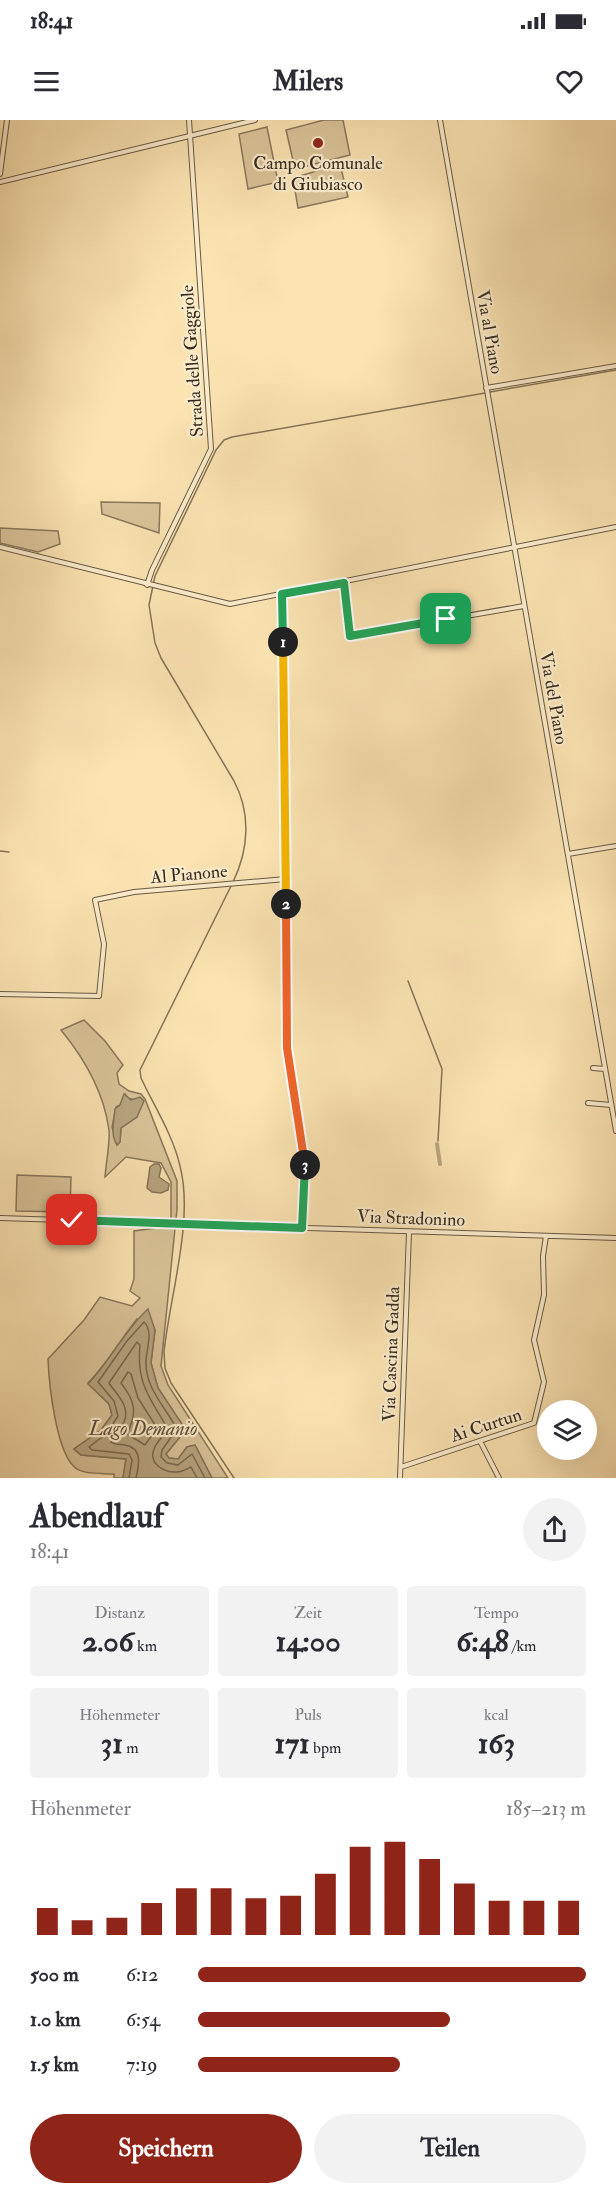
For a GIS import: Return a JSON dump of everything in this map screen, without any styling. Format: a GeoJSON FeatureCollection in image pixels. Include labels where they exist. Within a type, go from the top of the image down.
{"type":"FeatureCollection","features":[{"type":"Feature","properties":{"kind":"street"},"geometry":{"type":"LineString","coordinates":[[0,174],[7,120]]}},
{"type":"Feature","properties":{"kind":"street","name":"Strada delle Gaggiole"},"geometry":{"type":"LineString","coordinates":[[151,586],[152,570],[211,449],[189,120]]}},
{"type":"Feature","properties":{"kind":"street"},"geometry":{"type":"LineString","coordinates":[[0,182],[255,120]]}},
{"type":"Feature","properties":{"kind":"street","name":"Via al Piano"},"geometry":{"type":"LineString","coordinates":[[440,120],[514,547]]}},
{"type":"Feature","properties":{"kind":"street"},"geometry":{"type":"LineString","coordinates":[[486,391],[616,366]]}},
{"type":"Feature","properties":{"kind":"street"},"geometry":{"type":"LineString","coordinates":[[0,547],[226,604],[344,583],[616,527]]}},
{"type":"Feature","properties":{"kind":"street","name":"Via del Piano"},"geometry":{"type":"LineString","coordinates":[[514,547],[616,1131]]}},
{"type":"Feature","properties":{"kind":"street"},"geometry":{"type":"LineString","coordinates":[[344,583],[350,636],[524,606]]}},
{"type":"Feature","properties":{"kind":"street"},"geometry":{"type":"LineString","coordinates":[[282,594],[287,1048],[304,1157],[302,1228]]}},
{"type":"Feature","properties":{"kind":"street"},"geometry":{"type":"LineString","coordinates":[[568,854],[616,846]]}},
{"type":"Feature","properties":{"kind":"street","name":"Al Pianone"},"geometry":{"type":"LineString","coordinates":[[0,994],[99,996],[104,944],[95,900],[134,892],[286,879]]}},
{"type":"Feature","properties":{"kind":"street"},"geometry":{"type":"LineString","coordinates":[[593,1068],[605,1069]]}},
{"type":"Feature","properties":{"kind":"street"},"geometry":{"type":"LineString","coordinates":[[588,1103],[611,1105]]}},
{"type":"Feature","properties":{"kind":"street","name":"Via Stradonino"},"geometry":{"type":"LineString","coordinates":[[0,1218],[616,1239]]}},
{"type":"Feature","properties":{"kind":"street","name":"Via Cascina Gadda"},"geometry":{"type":"LineString","coordinates":[[400,1478],[409,1232]]}},
{"type":"Feature","properties":{"kind":"street","name":"Ai Curtun"},"geometry":{"type":"LineString","coordinates":[[401,1467],[531,1426],[535,1422],[543,1382],[534,1340],[544,1295],[543,1256],[546,1236]]}},
{"type":"Feature","properties":{"kind":"street"},"geometry":{"type":"LineString","coordinates":[[480,1441],[499,1478]]}},
{"type":"Feature","properties":{"kind":"shaded area","name":"Campo Comunale di Giubiasco"},"geometry":{"type":"Polygon","coordinates":[[[324,120],[343,120],[350,155],[295,169],[286,130],[324,120]]]}},
{"type":"Feature","properties":{"kind":"shaded area"},"geometry":{"type":"Polygon","coordinates":[[[267,127],[278,182],[248,189],[239,134],[267,127]]]}},
{"type":"Feature","properties":{"kind":"shaded area"},"geometry":{"type":"Polygon","coordinates":[[[340,164],[348,197],[298,208],[293,178],[340,164]]]}},
{"type":"Feature","properties":{"kind":"shaded area"},"geometry":{"type":"Polygon","coordinates":[[[101,502],[160,503],[159,533],[102,514],[101,502]]]}},
{"type":"Feature","properties":{"kind":"shaded area"},"geometry":{"type":"Polygon","coordinates":[[[0,528],[58,531],[60,544],[38,552],[0,543],[0,528]]]}},
{"type":"Feature","properties":{"kind":"shaded area"},"geometry":{"type":"Polygon","coordinates":[[[84,1020],[105,1041],[123,1065],[117,1073],[119,1084],[129,1091],[141,1094],[145,1099],[177,1181],[177,1209],[161,1366],[168,1385],[228,1478],[212,1478],[195,1445],[187,1447],[178,1459],[169,1458],[166,1454],[185,1430],[158,1388],[151,1363],[155,1330],[137,1319],[88,1383],[109,1404],[112,1415],[101,1430],[74,1449],[81,1455],[126,1459],[123,1478],[114,1478],[114,1474],[81,1471],[70,1462],[64,1450],[55,1418],[48,1359],[84,1320],[100,1297],[132,1306],[140,1298],[130,1291],[134,1279],[134,1231],[171,1226],[171,1182],[161,1163],[126,1157],[105,1177],[109,1130],[103,1103],[85,1064],[61,1030],[84,1020]],[[125,1094],[120,1105],[116,1107],[112,1127],[117,1145],[120,1142],[121,1128],[137,1117],[135,1100],[128,1098],[125,1094]]]}},
{"type":"Feature","properties":{"kind":"shaded area"},"geometry":{"type":"Polygon","coordinates":[[[17,1175],[71,1177],[70,1212],[16,1211],[17,1175]]]}},
{"type":"Feature","properties":{"kind":"water"},"geometry":{"type":"Polygon","coordinates":[[[124,1094],[131,1100],[140,1097],[144,1101],[137,1117],[121,1128],[120,1142],[117,1145],[113,1132],[115,1109],[120,1105],[124,1094]]]}},
{"type":"Feature","properties":{"kind":"water"},"geometry":{"type":"Polygon","coordinates":[[[159,1164],[161,1168],[159,1177],[169,1184],[168,1190],[161,1193],[152,1192],[147,1188],[150,1167],[159,1164]]]}},
{"type":"Feature","properties":{"kind":"water","name":"Lago Demanio"},"geometry":{"type":"Polygon","coordinates":[[[148,1309],[155,1330],[151,1363],[158,1388],[186,1430],[166,1454],[169,1458],[178,1459],[187,1447],[195,1445],[212,1478],[123,1478],[126,1459],[81,1455],[74,1449],[101,1430],[112,1415],[109,1404],[88,1384],[148,1309]]]}},
{"type":"Feature","properties":{"kind":"waterway"},"geometry":{"type":"LineString","coordinates":[[490,392],[616,370]]}},
{"type":"Feature","properties":{"kind":"waterway"},"geometry":{"type":"LineString","coordinates":[[233,882],[245,844],[243,806],[234,781],[161,658],[155,643],[149,605],[155,576],[216,450],[224,440],[232,437],[485,393]]}},
{"type":"Feature","properties":{"kind":"waterway"},"geometry":{"type":"LineString","coordinates":[[0,851],[9,852]]}},
{"type":"Feature","properties":{"kind":"waterway"},"geometry":{"type":"LineString","coordinates":[[231,886],[140,1070],[141,1078],[173,1143],[184,1187],[183,1234],[164,1352],[165,1368],[171,1383],[234,1478]]}},
{"type":"Feature","properties":{"kind":"waterway"},"geometry":{"type":"LineString","coordinates":[[408,981],[442,1069],[438,1141]]}},
{"type":"Feature","properties":{"kind":"waterway"},"geometry":{"type":"LineString","coordinates":[[437,1144],[440,1164]]}},
{"type":"Feature","properties":{"kind":"place","name":"Campo Comunale di Giubiasco"},"geometry":{"type":"Point","coordinates":[318,143]}},
{"type":"Feature","properties":{"kind":"route"},"geometry":{"type":"LineString","coordinates":[[72,1220],[302,1228],[304,1157],[287,1048],[282,594],[344,583],[350,636],[446,619]]}}]}
